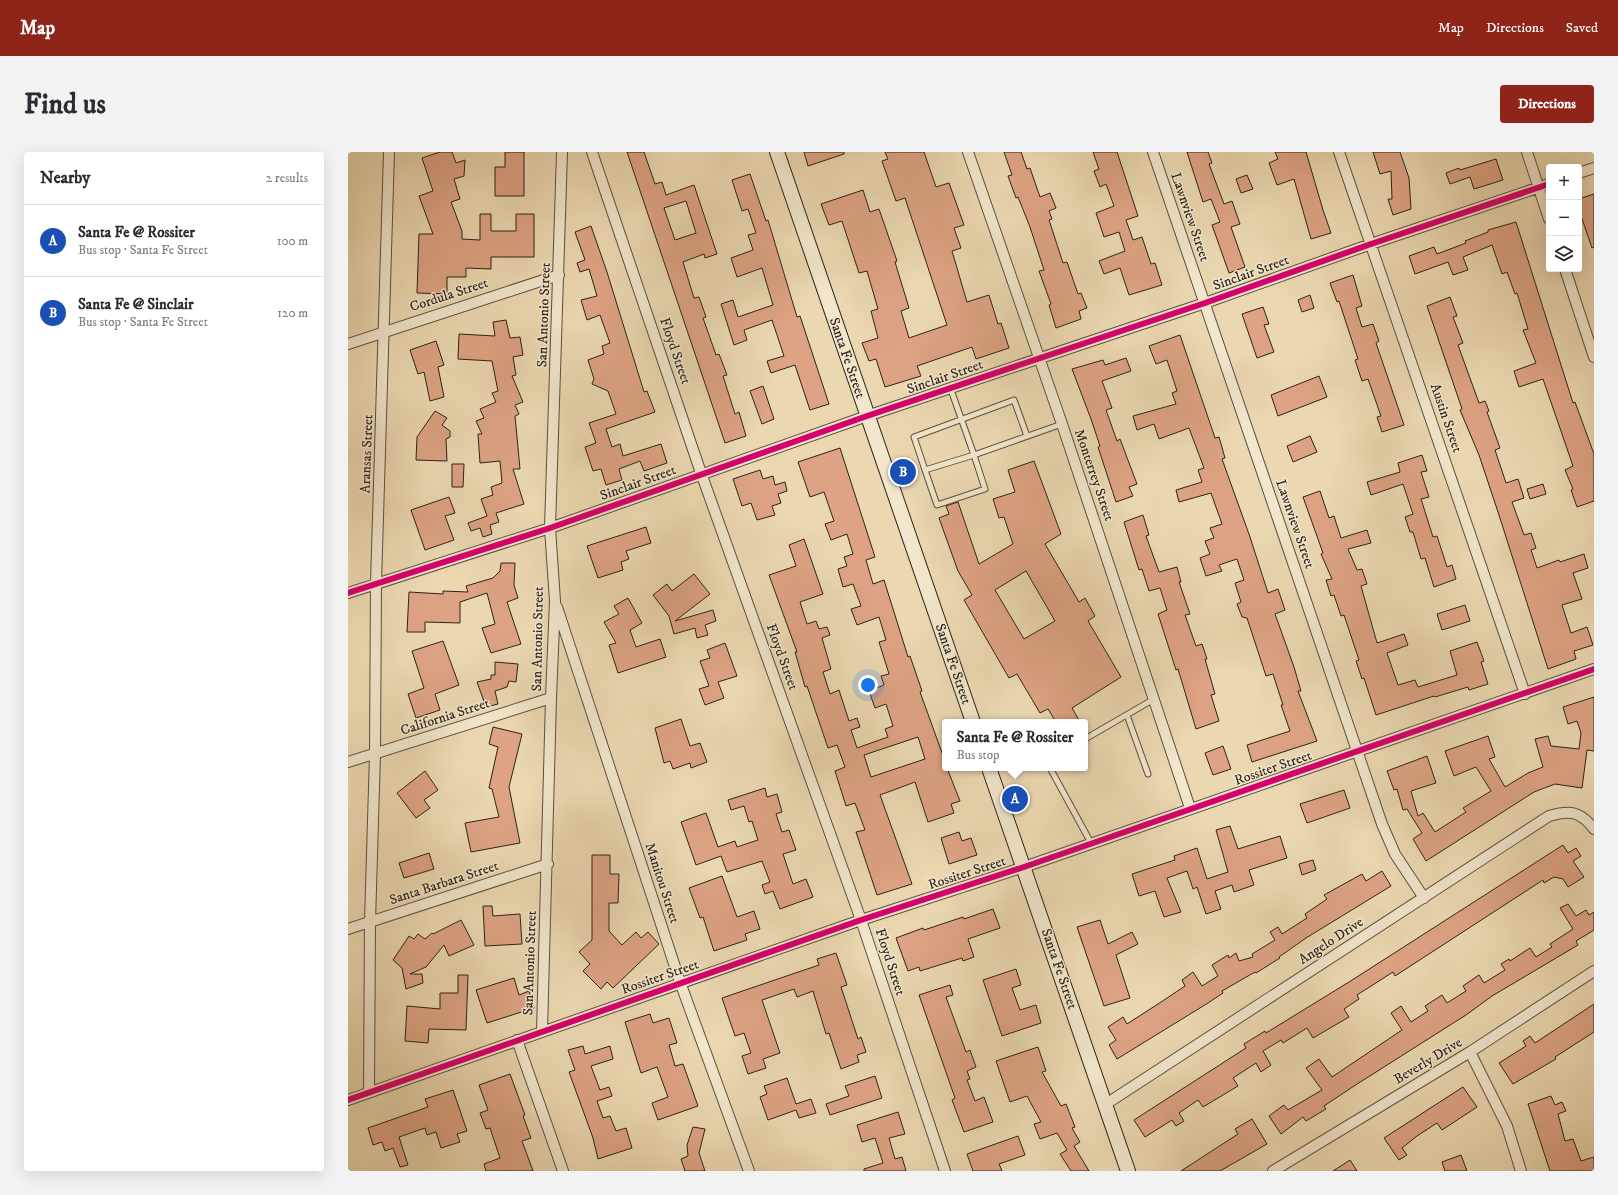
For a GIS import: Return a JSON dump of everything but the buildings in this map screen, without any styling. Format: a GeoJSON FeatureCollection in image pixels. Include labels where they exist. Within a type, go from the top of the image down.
{"type":"FeatureCollection","features":[{"type":"Feature","properties":{"kind":"main road","name":"Santa Fe Street"},"geometry":{"type":"LineString","coordinates":[[778,152],[867,416],[972,719]]}},
{"type":"Feature","properties":{"kind":"main road","name":"Santa Fe Street"},"geometry":{"type":"LineString","coordinates":[[990,771],[1128,1171]]}},
{"type":"Feature","properties":{"kind":"street","name":"Aransas Street"},"geometry":{"type":"LineString","coordinates":[[369,1092],[370,922],[375,754],[376,583],[385,331],[389,152]]}},
{"type":"Feature","properties":{"kind":"street","name":"San Antonio Street"},"geometry":{"type":"LineString","coordinates":[[542,1031],[548,864],[551,698],[556,601],[550,528],[562,152]]}},
{"type":"Feature","properties":{"kind":"street","name":"Floyd Street"},"geometry":{"type":"LineString","coordinates":[[592,152],[701,473],[861,920],[945,1171]]}},
{"type":"Feature","properties":{"kind":"street","name":"Monterrey Street"},"geometry":{"type":"LineString","coordinates":[[968,152],[1062,424],[1190,808]]}},
{"type":"Feature","properties":{"kind":"street","name":"Lawnview Street"},"geometry":{"type":"LineString","coordinates":[[1153,152],[1382,824],[1395,854],[1424,898]]}},
{"type":"Feature","properties":{"kind":"street","name":"Austin Street"},"geometry":{"type":"LineString","coordinates":[[1339,152],[1525,694]]}},
{"type":"Feature","properties":{"kind":"street"},"geometry":{"type":"LineString","coordinates":[[1526,152],[1546,210]]}},
{"type":"Feature","properties":{"kind":"street"},"geometry":{"type":"LineString","coordinates":[[1582,172],[1594,168]]}},
{"type":"Feature","properties":{"kind":"street","name":"Sinclair Street"},"geometry":{"type":"LineString","coordinates":[[348,593],[550,528],[701,473],[950,387],[1204,303],[1371,244],[1546,185]]}},
{"type":"Feature","properties":{"kind":"street"},"geometry":{"type":"LineString","coordinates":[[1566,272],[1594,357]]}},
{"type":"Feature","properties":{"kind":"street","name":"Cordula Street"},"geometry":{"type":"LineString","coordinates":[[348,344],[559,274]]}},
{"type":"Feature","properties":{"kind":"street","name":"Manitou Street"},"geometry":{"type":"LineString","coordinates":[[556,601],[680,982],[749,1171]]}},
{"type":"Feature","properties":{"kind":"street","name":"Rossiter Street"},"geometry":{"type":"LineString","coordinates":[[348,1100],[680,982],[861,920],[1024,867],[1190,808],[1358,752],[1594,669]]}},
{"type":"Feature","properties":{"kind":"street","name":"California Street"},"geometry":{"type":"LineString","coordinates":[[348,762],[551,698]]}},
{"type":"Feature","properties":{"kind":"street","name":"Angelo Drive"},"geometry":{"type":"LineString","coordinates":[[1106,1104],[1549,816],[1563,812],[1575,813],[1588,821],[1594,829]]}},
{"type":"Feature","properties":{"kind":"street","name":"Santa Barbara Street"},"geometry":{"type":"LineString","coordinates":[[348,929],[548,864]]}},
{"type":"Feature","properties":{"kind":"street","name":"Beverly Drive"},"geometry":{"type":"LineString","coordinates":[[1274,1171],[1470,1052],[1594,970]]}},
{"type":"Feature","properties":{"kind":"street"},"geometry":{"type":"LineString","coordinates":[[517,1040],[563,1171]]}},
{"type":"Feature","properties":{"kind":"street"},"geometry":{"type":"LineString","coordinates":[[1470,1052],[1507,1126],[1521,1171]]}},
{"type":"Feature","properties":{"kind":"lane"},"geometry":{"type":"LineString","coordinates":[[950,387],[960,420],[974,455],[985,489],[937,505],[914,437],[960,420],[1014,400],[1027,436]]}},
{"type":"Feature","properties":{"kind":"lane"},"geometry":{"type":"LineString","coordinates":[[925,470],[974,455],[1062,424]]}},
{"type":"Feature","properties":{"kind":"lane"},"geometry":{"type":"LineString","coordinates":[[1088,737],[1154,699]]}},
{"type":"Feature","properties":{"kind":"lane"},"geometry":{"type":"LineString","coordinates":[[1127,714],[1148,774]]}},
{"type":"Feature","properties":{"kind":"lane"},"geometry":{"type":"LineString","coordinates":[[1052,771],[1091,843]]}},
{"type":"Feature","properties":{"kind":"cycle path"},"geometry":{"type":"LineString","coordinates":[[348,593],[550,528],[867,416],[1205,303],[1371,244],[1546,185]]}},
{"type":"Feature","properties":{"kind":"cycle path"},"geometry":{"type":"LineString","coordinates":[[348,1100],[861,920],[1024,867],[1594,669]]}},
{"type":"Feature","properties":{"kind":"place","name":"Santa Fe @ Sinclair"},"geometry":{"type":"Point","coordinates":[903,472]}},
{"type":"Feature","properties":{"kind":"place","name":"Santa Fe @ Rossiter"},"geometry":{"type":"Point","coordinates":[1015,799]}}]}
